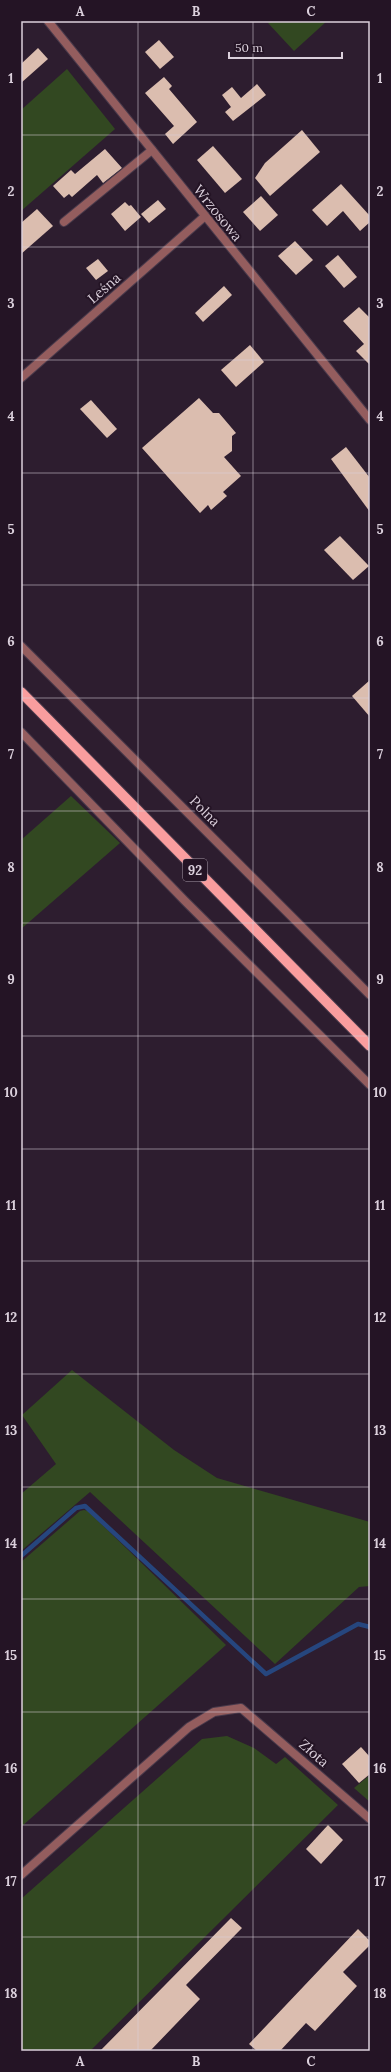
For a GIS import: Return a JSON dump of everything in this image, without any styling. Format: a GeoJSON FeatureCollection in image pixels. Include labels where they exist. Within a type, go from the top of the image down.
{"type":"FeatureCollection","features":[{"type":"Feature","properties":{"kind":"main road","name":"92"},"geometry":{"type":"LineString","coordinates":[[21,692],[370,1046]]}},
{"type":"Feature","properties":{"kind":"street","name":"Wrzosowa"},"geometry":{"type":"LineString","coordinates":[[48,21],[204,216],[368,415]]}},
{"type":"Feature","properties":{"kind":"street"},"geometry":{"type":"LineString","coordinates":[[64,222],[152,150]]}},
{"type":"Feature","properties":{"kind":"street","name":"Leśna"},"geometry":{"type":"LineString","coordinates":[[21,378],[204,216]]}},
{"type":"Feature","properties":{"kind":"street","name":"Polna"},"geometry":{"type":"LineString","coordinates":[[21,646],[370,995]]}},
{"type":"Feature","properties":{"kind":"street"},"geometry":{"type":"LineString","coordinates":[[21,732],[185,901],[370,1084]]}},
{"type":"Feature","properties":{"kind":"street","name":"Złota"},"geometry":{"type":"LineString","coordinates":[[21,1875],[189,1727],[214,1712],[241,1708],[370,1818]]}},
{"type":"Feature","properties":{"kind":"green space"},"geometry":{"type":"Polygon","coordinates":[[[270,21],[327,21],[294,51],[268,23],[270,21]]]}},
{"type":"Feature","properties":{"kind":"green space"},"geometry":{"type":"Polygon","coordinates":[[[67,69],[115,129],[21,211],[21,110],[67,69]]]}},
{"type":"Feature","properties":{"kind":"green space"},"geometry":{"type":"Polygon","coordinates":[[[71,796],[120,843],[21,929],[21,840],[71,796]]]}},
{"type":"Feature","properties":{"kind":"green space"},"geometry":{"type":"Polygon","coordinates":[[[72,1370],[174,1450],[217,1478],[370,1522],[370,1586],[359,1587],[275,1664],[90,1492],[21,1551],[21,1494],[56,1464],[22,1415],[72,1370]]]}},
{"type":"Feature","properties":{"kind":"green space"},"geometry":{"type":"Polygon","coordinates":[[[80,1511],[88,1511],[226,1645],[21,1827],[21,1562],[80,1511]]]}},
{"type":"Feature","properties":{"kind":"green space"},"geometry":{"type":"Polygon","coordinates":[[[227,1736],[254,1748],[276,1764],[285,1757],[338,1805],[90,2051],[21,2051],[21,1899],[202,1739],[227,1736]]]}},
{"type":"Feature","properties":{"kind":"green space"},"geometry":{"type":"Polygon","coordinates":[[[370,1775],[370,1802],[354,1788],[370,1775]]]}},
{"type":"Feature","properties":{"kind":"building"},"geometry":{"type":"Polygon","coordinates":[[[159,40],[174,57],[160,69],[145,52],[159,40]]]}},
{"type":"Feature","properties":{"kind":"building"},"geometry":{"type":"Polygon","coordinates":[[[38,48],[48,59],[21,83],[21,64],[38,48]]]}},
{"type":"Feature","properties":{"kind":"building"},"geometry":{"type":"Polygon","coordinates":[[[164,77],[172,86],[169,89],[197,122],[173,144],[165,134],[174,126],[145,93],[164,77]]]}},
{"type":"Feature","properties":{"kind":"building"},"geometry":{"type":"Polygon","coordinates":[[[257,84],[266,95],[233,121],[225,112],[231,107],[222,95],[232,87],[241,98],[257,84]]]}},
{"type":"Feature","properties":{"kind":"building"},"geometry":{"type":"Polygon","coordinates":[[[302,130],[320,152],[270,196],[255,178],[265,163],[302,130]]]}},
{"type":"Feature","properties":{"kind":"building"},"geometry":{"type":"Polygon","coordinates":[[[213,146],[242,179],[225,193],[197,160],[213,146]]]}},
{"type":"Feature","properties":{"kind":"building"},"geometry":{"type":"Polygon","coordinates":[[[105,149],[122,168],[103,183],[97,175],[72,197],[69,194],[64,198],[53,186],[71,170],[75,174],[105,149]]]}},
{"type":"Feature","properties":{"kind":"building"},"geometry":{"type":"Polygon","coordinates":[[[341,184],[370,216],[370,222],[360,231],[343,211],[327,226],[312,210],[341,184]]]}},
{"type":"Feature","properties":{"kind":"building"},"geometry":{"type":"Polygon","coordinates":[[[261,196],[278,215],[260,231],[243,212],[261,196]]]}},
{"type":"Feature","properties":{"kind":"building"},"geometry":{"type":"Polygon","coordinates":[[[158,200],[166,209],[149,223],[141,214],[158,200]]]}},
{"type":"Feature","properties":{"kind":"building"},"geometry":{"type":"Polygon","coordinates":[[[125,202],[129,206],[131,205],[141,217],[125,231],[111,214],[125,202]]]}},
{"type":"Feature","properties":{"kind":"building"},"geometry":{"type":"Polygon","coordinates":[[[37,209],[53,226],[21,254],[21,223],[37,209]]]}},
{"type":"Feature","properties":{"kind":"building"},"geometry":{"type":"Polygon","coordinates":[[[295,241],[313,260],[296,275],[278,256],[295,241]]]}},
{"type":"Feature","properties":{"kind":"building"},"geometry":{"type":"Polygon","coordinates":[[[338,255],[357,277],[344,288],[325,266],[338,255]]]}},
{"type":"Feature","properties":{"kind":"building"},"geometry":{"type":"Polygon","coordinates":[[[98,259],[108,271],[96,280],[86,268],[98,259]]]}},
{"type":"Feature","properties":{"kind":"building"},"geometry":{"type":"Polygon","coordinates":[[[224,286],[232,295],[203,322],[195,313],[224,286]]]}},
{"type":"Feature","properties":{"kind":"building"},"geometry":{"type":"Polygon","coordinates":[[[359,307],[370,318],[370,365],[356,351],[364,344],[343,321],[359,307]]]}},
{"type":"Feature","properties":{"kind":"building"},"geometry":{"type":"Polygon","coordinates":[[[250,345],[264,362],[236,387],[221,370],[250,345]]]}},
{"type":"Feature","properties":{"kind":"building"},"geometry":{"type":"Polygon","coordinates":[[[199,398],[213,413],[219,413],[236,433],[232,436],[232,451],[224,457],[241,476],[223,492],[227,496],[211,510],[208,505],[200,513],[142,448],[199,398]]]}},
{"type":"Feature","properties":{"kind":"building"},"geometry":{"type":"Polygon","coordinates":[[[91,400],[117,429],[107,438],[80,409],[91,400]]]}},
{"type":"Feature","properties":{"kind":"building"},"geometry":{"type":"Polygon","coordinates":[[[346,447],[370,478],[370,512],[331,459],[346,447]]]}},
{"type":"Feature","properties":{"kind":"building"},"geometry":{"type":"Polygon","coordinates":[[[340,536],[369,566],[353,580],[324,550],[340,536]]]}},
{"type":"Feature","properties":{"kind":"building"},"geometry":{"type":"Polygon","coordinates":[[[370,680],[370,717],[352,696],[370,680]]]}},
{"type":"Feature","properties":{"kind":"building"},"geometry":{"type":"Polygon","coordinates":[[[361,1747],[370,1757],[370,1774],[359,1783],[342,1764],[361,1747]]]}},
{"type":"Feature","properties":{"kind":"building"},"geometry":{"type":"Polygon","coordinates":[[[328,1825],[343,1840],[321,1864],[306,1849],[328,1825]]]}},
{"type":"Feature","properties":{"kind":"building"},"geometry":{"type":"Polygon","coordinates":[[[231,1918],[242,1928],[186,1985],[200,1999],[150,2051],[100,2051],[231,1918]]]}},
{"type":"Feature","properties":{"kind":"building"},"geometry":{"type":"Polygon","coordinates":[[[358,1929],[370,1941],[370,1945],[343,1972],[357,1986],[315,2031],[306,2023],[280,2051],[257,2051],[249,2044],[358,1929]]]}},
{"type":"Feature","properties":{"kind":"waterway"},"geometry":{"type":"LineString","coordinates":[[21,1556],[76,1508],[85,1506],[266,1674],[358,1624],[370,1627]]}}]}
